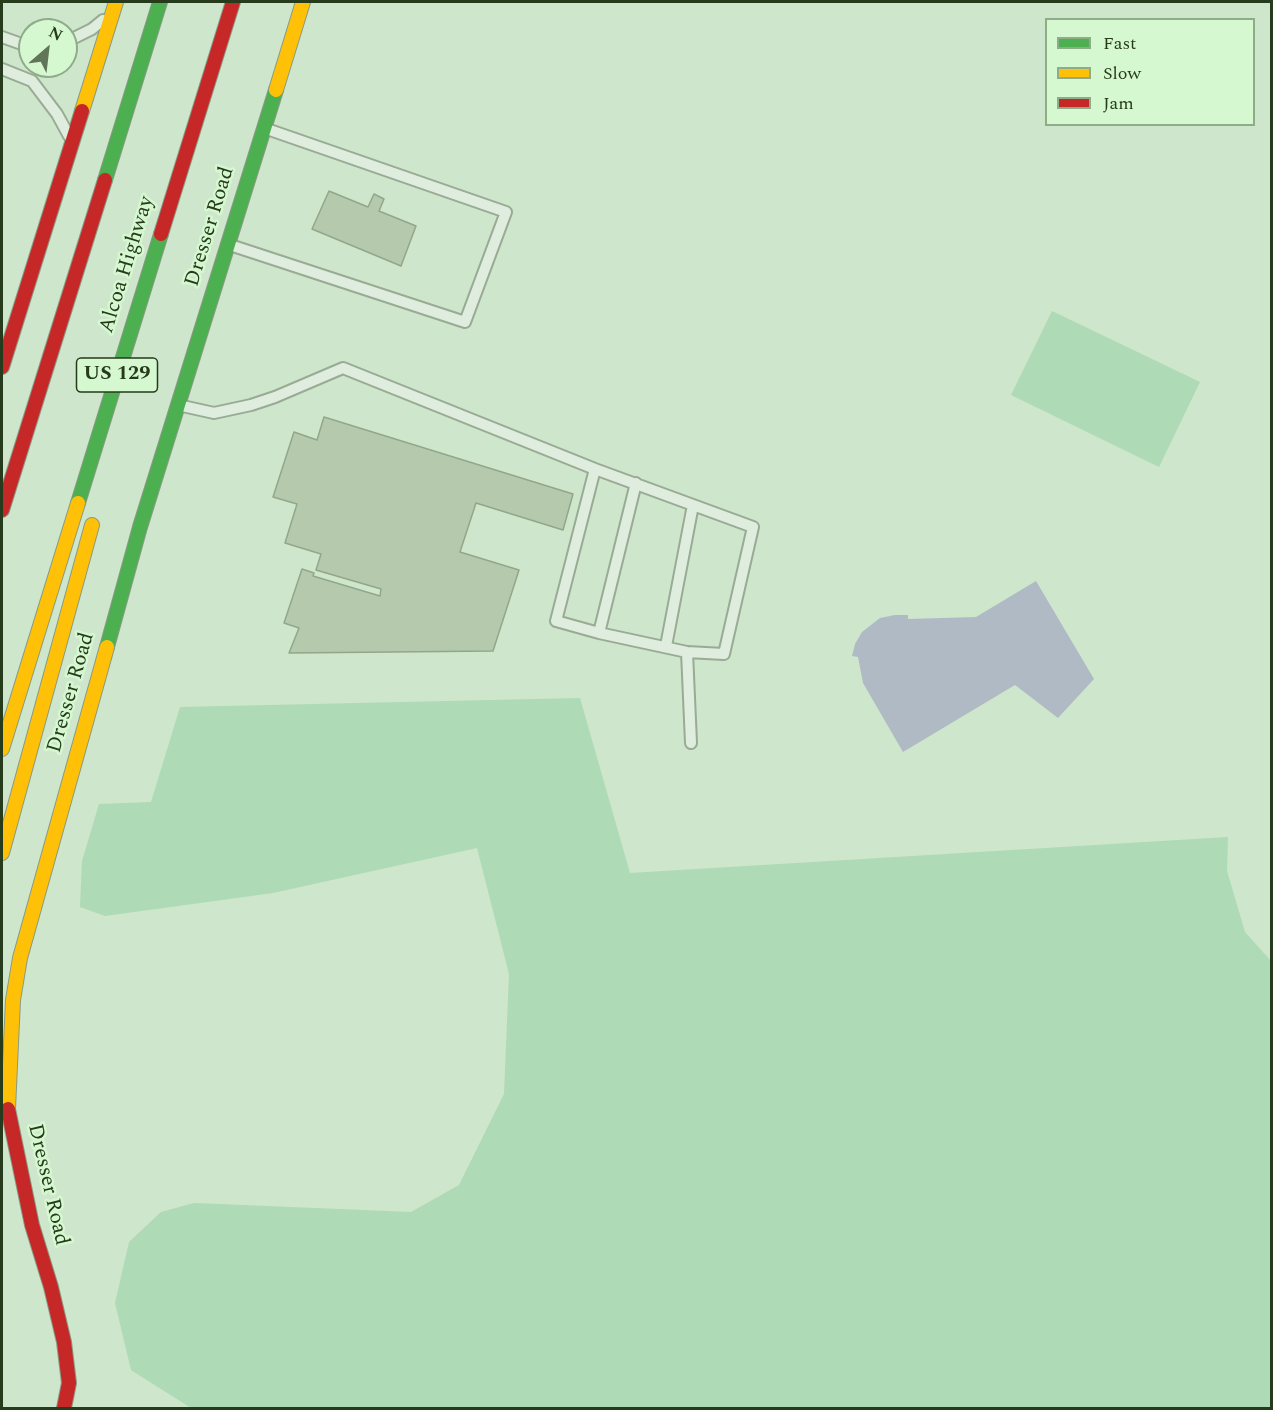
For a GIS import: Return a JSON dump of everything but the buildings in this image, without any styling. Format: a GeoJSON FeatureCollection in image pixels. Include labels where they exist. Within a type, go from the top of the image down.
{"type":"FeatureCollection","features":[{"type":"Feature","properties":{"kind":"main road","name":"US 129"},"geometry":{"type":"LineString","coordinates":[[2,510],[160,2]]}},
{"type":"Feature","properties":{"kind":"main road","name":"Alcoa Highway"},"geometry":{"type":"LineString","coordinates":[[2,749],[233,2]]}},
{"type":"Feature","properties":{"kind":"main road","name":"Dresser Road"},"geometry":{"type":"LineString","coordinates":[[64,1408],[69,1383],[64,1342],[51,1287],[32,1225],[7,1107],[13,1000],[20,958],[84,725],[178,405],[303,2]]}},
{"type":"Feature","properties":{"kind":"main road"},"geometry":{"type":"LineString","coordinates":[[2,367],[114,7]]}},
{"type":"Feature","properties":{"kind":"main road"},"geometry":{"type":"LineString","coordinates":[[114,431],[145,285]]}},
{"type":"Feature","properties":{"kind":"main road"},"geometry":{"type":"LineString","coordinates":[[2,853],[97,510]]}},
{"type":"Feature","properties":{"kind":"lane"},"geometry":{"type":"LineString","coordinates":[[78,36],[92,29],[114,7]]}},
{"type":"Feature","properties":{"kind":"lane"},"geometry":{"type":"LineString","coordinates":[[2,37],[18,43]]}},
{"type":"Feature","properties":{"kind":"lane"},"geometry":{"type":"LineString","coordinates":[[2,69],[32,81],[57,114],[71,143]]}},
{"type":"Feature","properties":{"kind":"lane"},"geometry":{"type":"LineString","coordinates":[[227,244],[465,322],[506,212],[264,128]]}},
{"type":"Feature","properties":{"kind":"lane"},"geometry":{"type":"LineString","coordinates":[[178,405],[214,413],[250,405],[343,368],[595,469],[753,527],[724,654],[687,652],[556,621],[595,469]]}},
{"type":"Feature","properties":{"kind":"lane"},"geometry":{"type":"LineString","coordinates":[[599,633],[636,483]]}},
{"type":"Feature","properties":{"kind":"lane"},"geometry":{"type":"LineString","coordinates":[[666,646],[693,505]]}},
{"type":"Feature","properties":{"kind":"lane"},"geometry":{"type":"LineString","coordinates":[[687,652],[691,743]]}},
{"type":"Feature","properties":{"kind":"green space"},"geometry":{"type":"Polygon","coordinates":[[[1052,311],[1200,382],[1159,467],[1011,395],[1052,311]]]}},
{"type":"Feature","properties":{"kind":"green space"},"geometry":{"type":"Polygon","coordinates":[[[580,698],[630,873],[1228,837],[1227,871],[1245,932],[1271,961],[1271,1408],[191,1408],[131,1370],[115,1303],[129,1242],[161,1212],[194,1203],[411,1212],[459,1185],[504,1094],[509,974],[477,848],[273,893],[105,916],[80,907],[82,861],[99,804],[151,802],[180,707],[580,698]]]}},
{"type":"Feature","properties":{"kind":"shaded area"},"geometry":{"type":"Polygon","coordinates":[[[1036,581],[1094,679],[1058,718],[1015,685],[903,752],[863,683],[858,657],[852,656],[855,644],[862,632],[880,618],[895,615],[908,615],[908,619],[976,617],[1036,581]]]}},
{"type":"Feature","properties":{"kind":"traffic: fast"},"geometry":{"type":"LineString","coordinates":[[105,180],[160,2]]}},
{"type":"Feature","properties":{"kind":"traffic: fast"},"geometry":{"type":"LineString","coordinates":[[107,647],[140,527],[276,90]]}},
{"type":"Feature","properties":{"kind":"traffic: fast"},"geometry":{"type":"LineString","coordinates":[[78,503],[161,234]]}},
{"type":"Feature","properties":{"kind":"traffic: slow"},"geometry":{"type":"LineString","coordinates":[[82,111],[116,2]]}},
{"type":"Feature","properties":{"kind":"traffic: slow"},"geometry":{"type":"LineString","coordinates":[[276,90],[303,2]]}},
{"type":"Feature","properties":{"kind":"traffic: slow"},"geometry":{"type":"LineString","coordinates":[[2,749],[78,503]]}},
{"type":"Feature","properties":{"kind":"traffic: slow"},"geometry":{"type":"LineString","coordinates":[[2,853],[92,525]]}},
{"type":"Feature","properties":{"kind":"traffic: slow"},"geometry":{"type":"LineString","coordinates":[[8,1109],[13,1000],[20,958],[107,647]]}},
{"type":"Feature","properties":{"kind":"traffic: jam"},"geometry":{"type":"LineString","coordinates":[[161,234],[233,2]]}},
{"type":"Feature","properties":{"kind":"traffic: jam"},"geometry":{"type":"LineString","coordinates":[[2,367],[82,111]]}},
{"type":"Feature","properties":{"kind":"traffic: jam"},"geometry":{"type":"LineString","coordinates":[[2,510],[105,180]]}},
{"type":"Feature","properties":{"kind":"traffic: jam"},"geometry":{"type":"LineString","coordinates":[[8,1109],[32,1225],[51,1287],[64,1342],[69,1383],[64,1408]]}}]}
